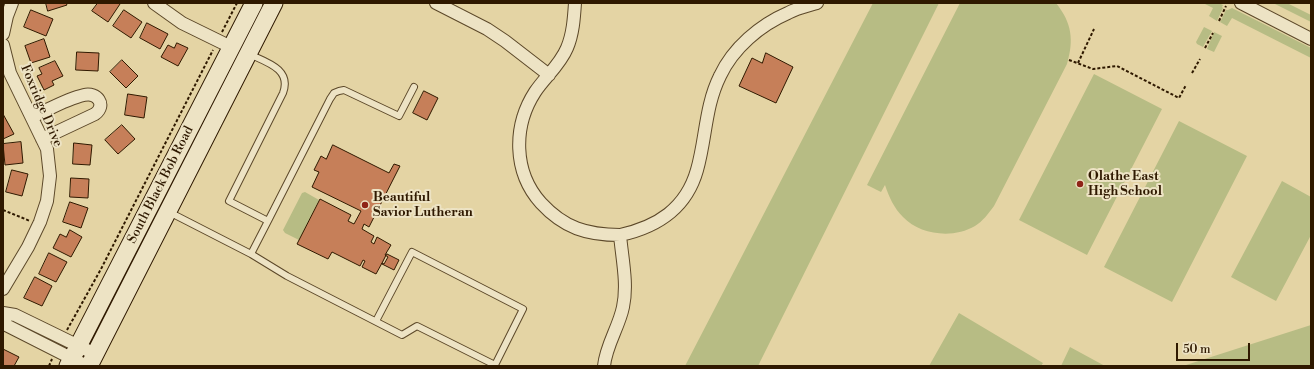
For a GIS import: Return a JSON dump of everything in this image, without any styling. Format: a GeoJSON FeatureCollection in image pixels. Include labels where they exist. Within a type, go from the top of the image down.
{"type":"FeatureCollection","features":[{"type":"Feature","properties":{"kind":"main road","name":"South Black Bob Road"},"geometry":{"type":"LineString","coordinates":[[82,359],[225,44],[254,3]]}},
{"type":"Feature","properties":{"kind":"main road","name":"South Black Bob Road"},"geometry":{"type":"LineString","coordinates":[[82,359],[167,211],[274,3]]}},
{"type":"Feature","properties":{"kind":"street"},"geometry":{"type":"LineString","coordinates":[[3,34],[12,3]]}},
{"type":"Feature","properties":{"kind":"street"},"geometry":{"type":"LineString","coordinates":[[154,3],[182,23],[225,44]]}},
{"type":"Feature","properties":{"kind":"street"},"geometry":{"type":"LineString","coordinates":[[436,3],[487,29],[549,75]]}},
{"type":"Feature","properties":{"kind":"street"},"geometry":{"type":"LineString","coordinates":[[575,3],[572,30],[567,47],[560,61],[530,99],[521,125],[518,148],[522,168],[538,199],[557,218],[566,224],[587,232],[604,235],[620,235],[636,231],[652,225],[666,217],[685,196],[693,183],[697,170],[708,108],[720,75],[748,38],[788,12],[817,3]]}},
{"type":"Feature","properties":{"kind":"street"},"geometry":{"type":"LineString","coordinates":[[1241,3],[1311,39]]}},
{"type":"Feature","properties":{"kind":"street","name":"Foxridge Drive"},"geometry":{"type":"LineString","coordinates":[[3,45],[10,73],[47,149],[50,176],[46,201],[39,224],[28,247],[3,289]]}},
{"type":"Feature","properties":{"kind":"street"},"geometry":{"type":"LineString","coordinates":[[32,117],[84,95],[95,96],[99,99],[99,111],[95,114],[42,139]]}},
{"type":"Feature","properties":{"kind":"street"},"geometry":{"type":"LineString","coordinates":[[604,366],[605,354],[623,306],[624,282],[620,235]]}},
{"type":"Feature","properties":{"kind":"street"},"geometry":{"type":"LineString","coordinates":[[3,314],[15,315],[63,338],[82,359]]}},
{"type":"Feature","properties":{"kind":"street"},"geometry":{"type":"LineString","coordinates":[[3,322],[56,351],[82,359]]}},
{"type":"Feature","properties":{"kind":"lane"},"geometry":{"type":"LineString","coordinates":[[248,53],[280,70],[284,76],[286,84],[283,93],[229,201],[268,221]]}},
{"type":"Feature","properties":{"kind":"lane"},"geometry":{"type":"LineString","coordinates":[[251,254],[330,99],[334,94],[339,91],[349,92],[399,116],[414,87]]}},
{"type":"Feature","properties":{"kind":"lane"},"geometry":{"type":"LineString","coordinates":[[167,211],[251,254],[287,276],[376,322],[402,335],[418,326],[495,365],[523,309],[412,252],[376,322]]}},
{"type":"Feature","properties":{"kind":"path"},"geometry":{"type":"LineString","coordinates":[[63,338],[225,44],[237,3]]}},
{"type":"Feature","properties":{"kind":"path"},"geometry":{"type":"LineString","coordinates":[[1219,21],[1226,6]]}},
{"type":"Feature","properties":{"kind":"path"},"geometry":{"type":"LineString","coordinates":[[1078,63],[1094,29]]}},
{"type":"Feature","properties":{"kind":"path"},"geometry":{"type":"LineString","coordinates":[[1205,48],[1213,32]]}},
{"type":"Feature","properties":{"kind":"path"},"geometry":{"type":"LineString","coordinates":[[1192,73],[1200,59]]}},
{"type":"Feature","properties":{"kind":"path"},"geometry":{"type":"LineString","coordinates":[[1069,60],[1093,69],[1117,66],[1179,98],[1186,85]]}},
{"type":"Feature","properties":{"kind":"path"},"geometry":{"type":"LineString","coordinates":[[3,210],[39,224]]}},
{"type":"Feature","properties":{"kind":"path"},"geometry":{"type":"LineString","coordinates":[[48,366],[56,351]]}},
{"type":"Feature","properties":{"kind":"green space"},"geometry":{"type":"Polygon","coordinates":[[[873,3],[939,3],[758,366],[685,366],[873,3]]]}},
{"type":"Feature","properties":{"kind":"green space"},"geometry":{"type":"Polygon","coordinates":[[[960,3],[1056,3],[1068,25],[1071,39],[1067,64],[994,206],[983,220],[975,226],[957,233],[947,234],[918,228],[903,217],[897,210],[885,185],[881,192],[867,185],[960,3]]]}},
{"type":"Feature","properties":{"kind":"green space"},"geometry":{"type":"Polygon","coordinates":[[[1203,3],[1221,3],[1223,5],[1217,21],[1209,16],[1213,8],[1203,3]]]}},
{"type":"Feature","properties":{"kind":"green space"},"geometry":{"type":"Polygon","coordinates":[[[1273,3],[1287,3],[1311,15],[1311,22],[1273,3]]]}},
{"type":"Feature","properties":{"kind":"green space"},"geometry":{"type":"Polygon","coordinates":[[[1232,8],[1311,48],[1311,58],[1232,18],[1227,26],[1220,22],[1226,10],[1232,8]]]}},
{"type":"Feature","properties":{"kind":"green space"},"geometry":{"type":"Polygon","coordinates":[[[1204,27],[1212,31],[1203,47],[1196,42],[1204,27]]]}},
{"type":"Feature","properties":{"kind":"green space"},"geometry":{"type":"Polygon","coordinates":[[[1214,32],[1222,36],[1214,52],[1207,49],[1214,32]]]}},
{"type":"Feature","properties":{"kind":"green space"},"geometry":{"type":"Polygon","coordinates":[[[1094,74],[1162,109],[1087,255],[1019,220],[1094,74]]]}},
{"type":"Feature","properties":{"kind":"green space"},"geometry":{"type":"Polygon","coordinates":[[[1179,121],[1247,156],[1172,302],[1104,267],[1179,121]]]}},
{"type":"Feature","properties":{"kind":"green space"},"geometry":{"type":"Polygon","coordinates":[[[1282,181],[1311,197],[1311,235],[1276,301],[1231,277],[1282,181]]]}},
{"type":"Feature","properties":{"kind":"green space"},"geometry":{"type":"Polygon","coordinates":[[[305,192],[319,200],[299,240],[285,233],[283,230],[302,193],[305,192]]]}},
{"type":"Feature","properties":{"kind":"green space"},"geometry":{"type":"Polygon","coordinates":[[[959,313],[1043,363],[1041,366],[929,366],[959,313]]]}},
{"type":"Feature","properties":{"kind":"green space"},"geometry":{"type":"Polygon","coordinates":[[[1311,325],[1311,366],[1185,366],[1186,365],[1311,325]]]}},
{"type":"Feature","properties":{"kind":"green space"},"geometry":{"type":"Polygon","coordinates":[[[1070,347],[1105,366],[1061,366],[1070,347]]]}},
{"type":"Feature","properties":{"kind":"building"},"geometry":{"type":"Polygon","coordinates":[[[46,3],[66,3],[67,5],[48,11],[46,3]]]}},
{"type":"Feature","properties":{"kind":"building"},"geometry":{"type":"Polygon","coordinates":[[[98,3],[120,4],[108,22],[92,11],[98,3]]]}},
{"type":"Feature","properties":{"kind":"building"},"geometry":{"type":"Polygon","coordinates":[[[31,10],[53,19],[46,36],[24,27],[31,10]]]}},
{"type":"Feature","properties":{"kind":"building"},"geometry":{"type":"Polygon","coordinates":[[[124,10],[142,22],[131,38],[113,26],[124,10]]]}},
{"type":"Feature","properties":{"kind":"building"},"geometry":{"type":"Polygon","coordinates":[[[147,23],[168,34],[160,49],[140,38],[147,23]]]}},
{"type":"Feature","properties":{"kind":"building"},"geometry":{"type":"Polygon","coordinates":[[[44,39],[50,57],[31,63],[25,46],[44,39]]]}},
{"type":"Feature","properties":{"kind":"building"},"geometry":{"type":"Polygon","coordinates":[[[177,43],[188,48],[178,66],[161,57],[168,45],[174,48],[177,43]]]}},
{"type":"Feature","properties":{"kind":"building"},"geometry":{"type":"Polygon","coordinates":[[[77,52],[99,53],[98,71],[76,70],[77,52]]]}},
{"type":"Feature","properties":{"kind":"building"},"geometry":{"type":"Polygon","coordinates":[[[766,53],[793,67],[776,103],[739,86],[752,58],[762,63],[766,53]]]}},
{"type":"Feature","properties":{"kind":"building"},"geometry":{"type":"Polygon","coordinates":[[[122,60],[138,76],[126,88],[110,72],[122,60]]]}},
{"type":"Feature","properties":{"kind":"building"},"geometry":{"type":"Polygon","coordinates":[[[55,61],[63,76],[52,81],[54,85],[44,90],[37,76],[42,74],[39,68],[55,61]]]}},
{"type":"Feature","properties":{"kind":"building"},"geometry":{"type":"Polygon","coordinates":[[[424,91],[438,98],[427,120],[413,113],[424,91]]]}},
{"type":"Feature","properties":{"kind":"building"},"geometry":{"type":"Polygon","coordinates":[[[128,94],[147,97],[144,118],[125,115],[128,94]]]}},
{"type":"Feature","properties":{"kind":"building"},"geometry":{"type":"Polygon","coordinates":[[[3,114],[14,134],[3,139],[3,114]]]}},
{"type":"Feature","properties":{"kind":"building"},"geometry":{"type":"Polygon","coordinates":[[[122,125],[135,139],[118,154],[105,140],[122,125]]]}},
{"type":"Feature","properties":{"kind":"building"},"geometry":{"type":"Polygon","coordinates":[[[21,142],[23,163],[5,165],[3,144],[21,142]]]}},
{"type":"Feature","properties":{"kind":"building"},"geometry":{"type":"Polygon","coordinates":[[[74,143],[92,145],[90,165],[73,164],[74,143]]]}},
{"type":"Feature","properties":{"kind":"building","name":"Beautiful Savior Lutheran"},"geometry":{"type":"Polygon","coordinates":[[[333,145],[389,173],[394,164],[400,166],[369,227],[364,224],[362,229],[374,236],[371,242],[374,244],[377,237],[391,245],[385,255],[388,257],[384,264],[382,263],[376,274],[362,267],[365,261],[363,260],[360,266],[332,252],[328,259],[297,244],[320,199],[351,215],[348,221],[354,224],[361,211],[312,187],[319,172],[314,170],[321,156],[326,159],[333,145]]]}},
{"type":"Feature","properties":{"kind":"building"},"geometry":{"type":"Polygon","coordinates":[[[12,170],[28,174],[22,196],[6,192],[12,170]]]}},
{"type":"Feature","properties":{"kind":"building"},"geometry":{"type":"Polygon","coordinates":[[[71,178],[89,179],[88,198],[70,197],[71,178]]]}},
{"type":"Feature","properties":{"kind":"building"},"geometry":{"type":"Polygon","coordinates":[[[70,202],[88,208],[81,228],[63,222],[70,202]]]}},
{"type":"Feature","properties":{"kind":"building"},"geometry":{"type":"Polygon","coordinates":[[[70,230],[82,237],[71,257],[53,248],[60,234],[66,237],[70,230]]]}},
{"type":"Feature","properties":{"kind":"building"},"geometry":{"type":"Polygon","coordinates":[[[49,253],[67,262],[56,282],[39,274],[49,253]]]}},
{"type":"Feature","properties":{"kind":"building"},"geometry":{"type":"Polygon","coordinates":[[[387,254],[399,260],[394,270],[382,264],[387,254]]]}},
{"type":"Feature","properties":{"kind":"building"},"geometry":{"type":"Polygon","coordinates":[[[35,277],[52,286],[42,306],[24,298],[35,277]]]}},
{"type":"Feature","properties":{"kind":"building"},"geometry":{"type":"Polygon","coordinates":[[[3,349],[19,357],[14,366],[3,366],[3,349]]]}},
{"type":"Feature","properties":{"kind":"place","name":"Olathe East High School"},"geometry":{"type":"Point","coordinates":[1080,184]}},
{"type":"Feature","properties":{"kind":"place","name":"Beautiful Savior Lutheran"},"geometry":{"type":"Point","coordinates":[365,205]}}]}
